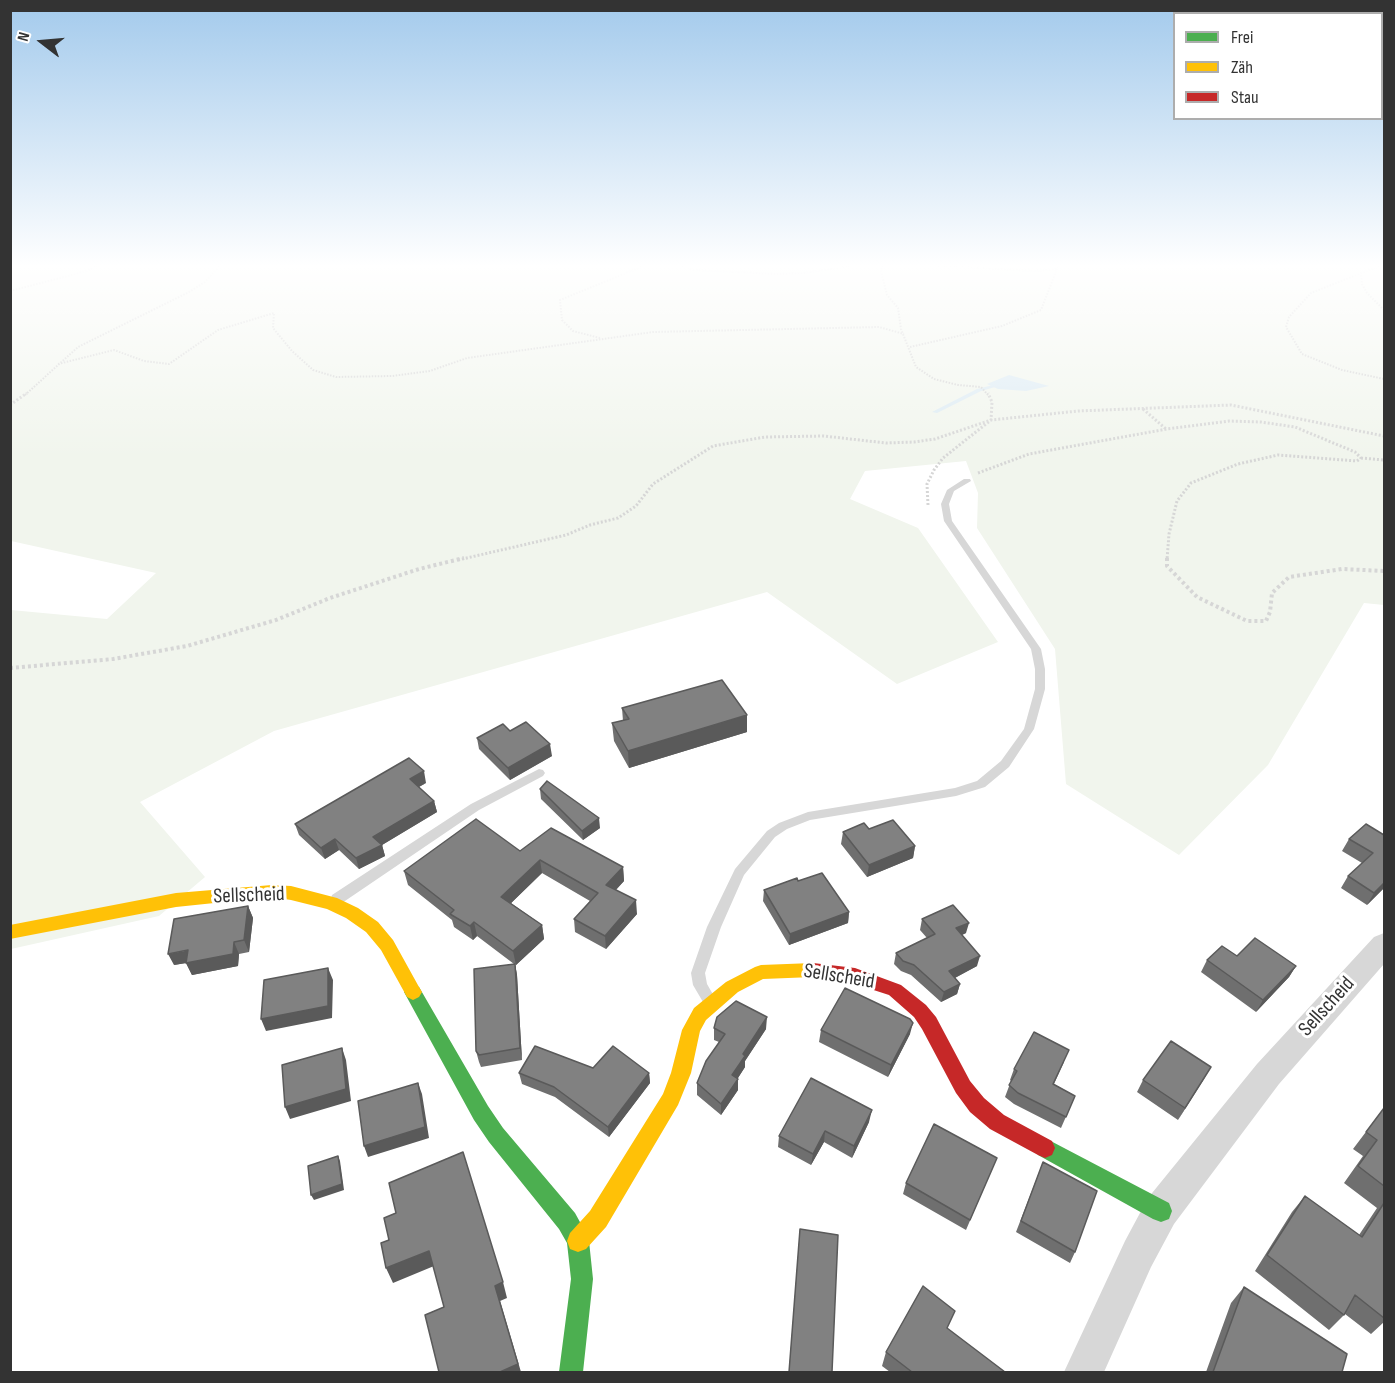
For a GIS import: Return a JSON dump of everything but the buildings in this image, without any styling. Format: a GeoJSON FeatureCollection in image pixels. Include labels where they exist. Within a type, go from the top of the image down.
{"type":"FeatureCollection","features":[{"type":"Feature","properties":{"kind":"street","name":"Sellscheid"},"geometry":{"type":"LineString","coordinates":[[10,932],[176,900],[254,892],[291,893],[332,903],[352,912],[372,927],[387,945],[481,1113],[496,1135],[567,1221],[578,1241],[582,1279],[571,1372]]}},
{"type":"Feature","properties":{"kind":"street","name":"Sellscheid"},"geometry":{"type":"LineString","coordinates":[[1084,1372],[1138,1254],[1161,1211],[1268,1074],[1384,945]]}},
{"type":"Feature","properties":{"kind":"street","name":"Sellscheid"},"geometry":{"type":"LineString","coordinates":[[578,1241],[598,1219],[671,1099],[681,1073],[691,1030],[700,1014],[711,1003],[753,975],[776,970],[818,970],[855,976],[895,990],[920,1011],[930,1023],[963,1087],[976,1105],[997,1122],[1161,1211]]}},
{"type":"Feature","properties":{"kind":"lane"},"geometry":{"type":"LineString","coordinates":[[711,1003],[700,986],[699,973],[714,927],[739,872],[771,834],[807,816],[956,792],[981,784],[1005,764],[1029,729],[1040,689],[1040,669],[1036,649],[948,521],[945,504],[951,490],[967,481]]}},
{"type":"Feature","properties":{"kind":"lane"},"geometry":{"type":"LineString","coordinates":[[332,903],[475,807],[539,773]]}},
{"type":"Feature","properties":{"kind":"path"},"geometry":{"type":"LineString","coordinates":[[10,405],[33,389],[78,347],[115,329]]}},
{"type":"Feature","properties":{"kind":"path"},"geometry":{"type":"LineString","coordinates":[[58,364],[114,350],[144,361],[169,364],[222,329]]}},
{"type":"Feature","properties":{"kind":"path"},"geometry":{"type":"LineString","coordinates":[[273,329],[292,351],[313,370],[336,377],[392,376],[430,371],[467,358],[654,332],[826,329]]}},
{"type":"Feature","properties":{"kind":"path"},"geometry":{"type":"LineString","coordinates":[[571,329],[604,339]]}},
{"type":"Feature","properties":{"kind":"path"},"geometry":{"type":"LineString","coordinates":[[885,329],[904,334]]}},
{"type":"Feature","properties":{"kind":"path"},"geometry":{"type":"LineString","coordinates":[[903,329],[916,367],[922,374],[958,385],[981,387],[986,390],[992,402],[991,420]]}},
{"type":"Feature","properties":{"kind":"path"},"geometry":{"type":"LineString","coordinates":[[910,347],[991,329]]}},
{"type":"Feature","properties":{"kind":"path"},"geometry":{"type":"LineString","coordinates":[[1287,329],[1302,354],[1342,370],[1384,379]]}},
{"type":"Feature","properties":{"kind":"path"},"geometry":{"type":"LineString","coordinates":[[10,668],[113,658],[187,646],[276,620],[330,598],[419,569],[566,535],[590,525],[618,518],[636,506],[653,484],[713,446],[765,436],[824,436],[886,444],[935,439],[991,420],[1078,411],[1231,405],[1384,436]]}},
{"type":"Feature","properties":{"kind":"path"},"geometry":{"type":"LineString","coordinates":[[1143,409],[1167,429]]}},
{"type":"Feature","properties":{"kind":"path"},"geometry":{"type":"LineString","coordinates":[[967,481],[984,469],[1029,454],[1167,429],[1229,421],[1261,422],[1295,427],[1356,452],[1361,458]]}},
{"type":"Feature","properties":{"kind":"path"},"geometry":{"type":"LineString","coordinates":[[1384,460],[1361,458],[1357,461],[1278,455],[1238,464],[1191,483],[1177,501],[1169,534],[1167,566],[1197,597],[1246,621],[1266,621],[1270,612],[1272,593],[1289,577],[1342,568],[1384,571]]}},
{"type":"Feature","properties":{"kind":"shaded area"},"geometry":{"type":"Polygon","coordinates":[[[11,329],[1384,329],[1384,605],[1364,603],[1268,765],[1179,855],[1066,784],[1055,649],[977,528],[978,493],[966,461],[865,471],[850,499],[918,528],[998,642],[897,684],[767,592],[274,731],[140,802],[205,877],[159,916],[11,949],[11,610],[107,619],[156,573],[11,541],[11,329]]]}},
{"type":"Feature","properties":{"kind":"shaded area"},"geometry":{"type":"Polygon","coordinates":[[[1009,375],[1049,386],[1026,391],[998,389],[987,384],[1009,375]]]}},
{"type":"Feature","properties":{"kind":"waterway"},"geometry":{"type":"LineString","coordinates":[[935,412],[979,390],[993,386]]}},
{"type":"Feature","properties":{"kind":"traffic: fast"},"geometry":{"type":"LineString","coordinates":[[413,992],[481,1113],[496,1135],[567,1221],[578,1241],[582,1279],[571,1372]]}},
{"type":"Feature","properties":{"kind":"traffic: fast"},"geometry":{"type":"LineString","coordinates":[[1045,1148],[1161,1211]]}},
{"type":"Feature","properties":{"kind":"traffic: slow"},"geometry":{"type":"LineString","coordinates":[[10,932],[176,900],[272,891],[291,893],[331,903],[352,913],[372,927],[387,945],[413,992]]}},
{"type":"Feature","properties":{"kind":"traffic: slow"},"geometry":{"type":"LineString","coordinates":[[578,1241],[598,1219],[671,1099],[681,1073],[691,1030],[700,1014],[732,987],[761,972],[813,970]]}},
{"type":"Feature","properties":{"kind":"traffic: jam"},"geometry":{"type":"LineString","coordinates":[[813,970],[855,976],[895,990],[920,1011],[929,1023],[963,1087],[977,1105],[997,1122],[1045,1148]]}}]}
